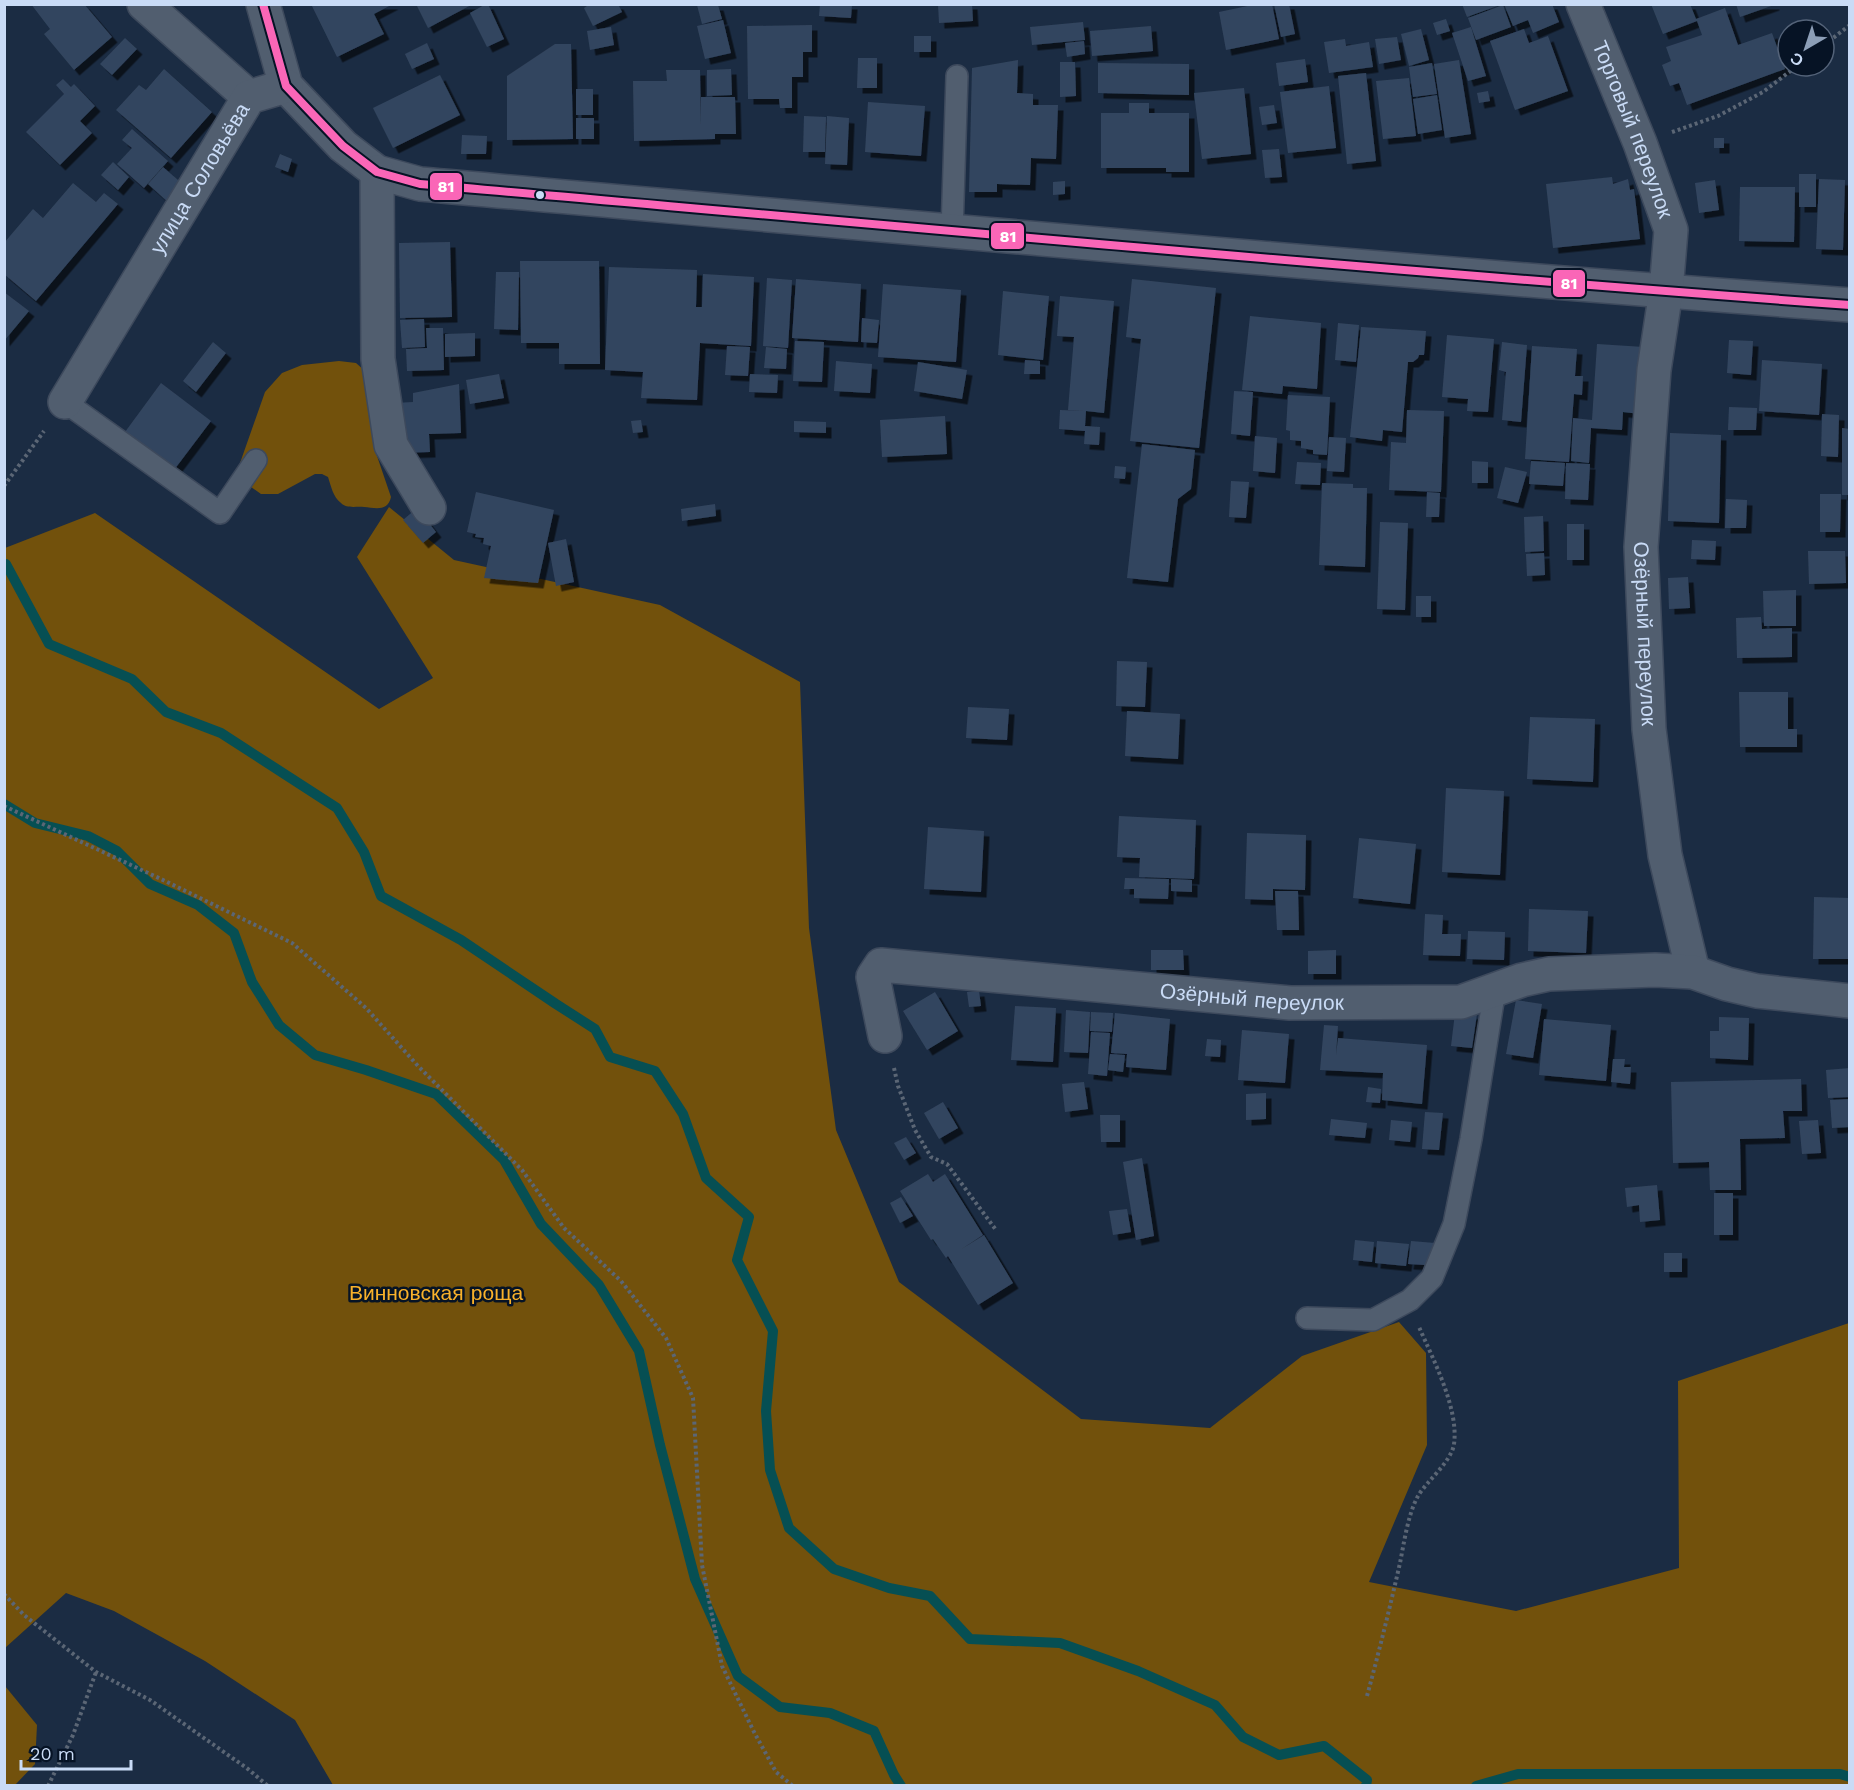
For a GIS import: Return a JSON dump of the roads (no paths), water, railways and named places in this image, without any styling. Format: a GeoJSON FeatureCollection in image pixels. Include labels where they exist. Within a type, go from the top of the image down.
{"type":"FeatureCollection","features":[{"type":"Feature","properties":{"kind":"street"},"geometry":{"type":"LineString","coordinates":[[144,4],[249,97]]}},
{"type":"Feature","properties":{"kind":"street"},"geometry":{"type":"LineString","coordinates":[[263,4],[286,87],[343,146],[377,172],[420,184],[1666,291],[1850,304]]}},
{"type":"Feature","properties":{"kind":"street","name":"Торговый переулок"},"geometry":{"type":"LineString","coordinates":[[1583,4],[1640,142],[1671,230],[1666,291]]}},
{"type":"Feature","properties":{"kind":"street","name":"улица Соловьёва"},"geometry":{"type":"LineString","coordinates":[[65,402],[249,97],[286,87]]}},
{"type":"Feature","properties":{"kind":"street"},"geometry":{"type":"LineString","coordinates":[[377,172],[378,359],[391,445],[429,508]]}},
{"type":"Feature","properties":{"kind":"street","name":"Озёрный переулок"},"geometry":{"type":"LineString","coordinates":[[1666,291],[1654,370],[1641,547],[1648,729],[1665,855],[1693,972]]}},
{"type":"Feature","properties":{"kind":"street","name":"Озёрный переулок"},"geometry":{"type":"LineString","coordinates":[[885,1036],[873,977],[881,966],[1290,1003],[1461,1002],[1522,980],[1549,974],[1655,970],[1693,972],[1727,984],[1757,990],[1850,1001]]}},
{"type":"Feature","properties":{"kind":"lane"},"geometry":{"type":"LineString","coordinates":[[952,231],[957,76]]}},
{"type":"Feature","properties":{"kind":"lane"},"geometry":{"type":"LineString","coordinates":[[65,402],[219,513],[256,460]]}},
{"type":"Feature","properties":{"kind":"lane"},"geometry":{"type":"LineString","coordinates":[[1307,1318],[1373,1320],[1410,1300],[1432,1278],[1454,1224],[1471,1139],[1495,989]]}},
{"type":"Feature","properties":{"kind":"waterway"},"geometry":{"type":"LineString","coordinates":[[6,564],[49,644],[132,679],[166,712],[221,733],[337,808],[364,852],[381,896],[461,940],[595,1029],[610,1057],[655,1071],[683,1114],[706,1178],[749,1217],[737,1260],[773,1331],[766,1411],[770,1470],[789,1528],[834,1569],[889,1588],[930,1596],[970,1639],[1060,1643],[1138,1671],[1215,1705],[1243,1737],[1279,1755],[1324,1746],[1367,1780],[1366,1786]]}},
{"type":"Feature","properties":{"kind":"waterway"},"geometry":{"type":"LineString","coordinates":[[4,804],[35,823],[88,836],[117,851],[150,884],[198,905],[234,933],[252,982],[279,1025],[315,1055],[436,1094],[504,1160],[541,1224],[599,1285],[639,1351],[660,1445],[695,1579],[738,1676],[780,1707],[830,1713],[874,1731],[901,1786]]}},
{"type":"Feature","properties":{"kind":"waterway"},"geometry":{"type":"LineString","coordinates":[[1476,1786],[1518,1774],[1840,1774],[1850,1777]]}},
{"type":"Feature","properties":{"kind":"park label","name":"Винновская роща"},"geometry":{"type":"Point","coordinates":[436,1293]}}]}
